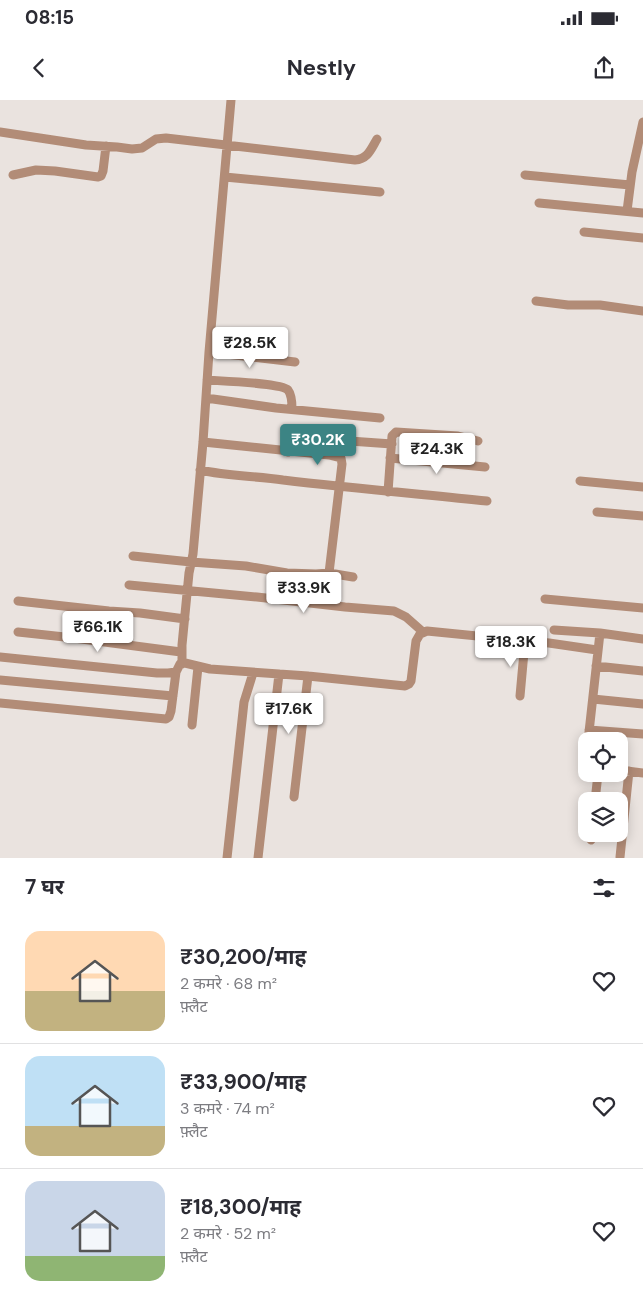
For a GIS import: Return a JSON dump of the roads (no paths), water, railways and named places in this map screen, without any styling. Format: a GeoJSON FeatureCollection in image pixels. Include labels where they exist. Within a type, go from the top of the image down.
{"type":"FeatureCollection","features":[{"type":"Feature","properties":{"kind":"street"},"geometry":{"type":"LineString","coordinates":[[0,703],[161,719],[170,715],[179,668],[191,562],[231,100]]}},
{"type":"Feature","properties":{"kind":"street"},"geometry":{"type":"LineString","coordinates":[[627,211],[630,185],[643,122]]}},
{"type":"Feature","properties":{"kind":"street"},"geometry":{"type":"LineString","coordinates":[[0,132],[86,145],[137,150],[160,138],[355,160],[366,156],[377,139]]}},
{"type":"Feature","properties":{"kind":"street"},"geometry":{"type":"LineString","coordinates":[[13,174],[36,170],[100,176],[103,174],[106,146]]}},
{"type":"Feature","properties":{"kind":"street"},"geometry":{"type":"LineString","coordinates":[[525,175],[630,185]]}},
{"type":"Feature","properties":{"kind":"street"},"geometry":{"type":"LineString","coordinates":[[225,177],[380,192]]}},
{"type":"Feature","properties":{"kind":"street"},"geometry":{"type":"LineString","coordinates":[[539,203],[643,213]]}},
{"type":"Feature","properties":{"kind":"street"},"geometry":{"type":"LineString","coordinates":[[584,232],[643,238]]}},
{"type":"Feature","properties":{"kind":"street"},"geometry":{"type":"LineString","coordinates":[[536,301],[568,305],[600,305],[643,311]]}},
{"type":"Feature","properties":{"kind":"street"},"geometry":{"type":"LineString","coordinates":[[209,352],[295,362]]}},
{"type":"Feature","properties":{"kind":"street"},"geometry":{"type":"LineString","coordinates":[[207,380],[285,388],[289,391],[292,409]]}},
{"type":"Feature","properties":{"kind":"street"},"geometry":{"type":"LineString","coordinates":[[206,398],[380,418]]}},
{"type":"Feature","properties":{"kind":"street"},"geometry":{"type":"LineString","coordinates":[[388,492],[392,436],[396,432],[458,436],[478,441]]}},
{"type":"Feature","properties":{"kind":"street"},"geometry":{"type":"LineString","coordinates":[[288,452],[290,439],[293,437],[392,444]]}},
{"type":"Feature","properties":{"kind":"street"},"geometry":{"type":"LineString","coordinates":[[202,442],[329,455],[341,458],[340,487],[329,573]]}},
{"type":"Feature","properties":{"kind":"street"},"geometry":{"type":"LineString","coordinates":[[390,458],[486,467]]}},
{"type":"Feature","properties":{"kind":"street"},"geometry":{"type":"LineString","coordinates":[[200,470],[340,487],[488,501]]}},
{"type":"Feature","properties":{"kind":"street"},"geometry":{"type":"LineString","coordinates":[[580,481],[643,487]]}},
{"type":"Feature","properties":{"kind":"street"},"geometry":{"type":"LineString","coordinates":[[597,512],[643,516]]}},
{"type":"Feature","properties":{"kind":"street"},"geometry":{"type":"LineString","coordinates":[[133,556],[246,566],[287,573],[329,573],[353,578]]}},
{"type":"Feature","properties":{"kind":"street"},"geometry":{"type":"LineString","coordinates":[[129,584],[394,611],[406,617],[423,632],[526,641],[597,650]]}},
{"type":"Feature","properties":{"kind":"street"},"geometry":{"type":"LineString","coordinates":[[546,599],[643,608]]}},
{"type":"Feature","properties":{"kind":"street"},"geometry":{"type":"LineString","coordinates":[[18,601],[185,619]]}},
{"type":"Feature","properties":{"kind":"street"},"geometry":{"type":"LineString","coordinates":[[554,630],[600,633],[643,639]]}},
{"type":"Feature","properties":{"kind":"street"},"geometry":{"type":"LineString","coordinates":[[18,632],[181,652]]}},
{"type":"Feature","properties":{"kind":"street"},"geometry":{"type":"LineString","coordinates":[[0,657],[157,673],[168,673],[185,663],[198,667],[402,686],[409,684],[411,681],[416,641],[423,632]]}},
{"type":"Feature","properties":{"kind":"street"},"geometry":{"type":"LineString","coordinates":[[600,633],[589,730],[643,734]]}},
{"type":"Feature","properties":{"kind":"street"},"geometry":{"type":"LineString","coordinates":[[520,696],[526,641]]}},
{"type":"Feature","properties":{"kind":"street"},"geometry":{"type":"LineString","coordinates":[[596,666],[643,671]]}},
{"type":"Feature","properties":{"kind":"street"},"geometry":{"type":"LineString","coordinates":[[192,724],[198,667]]}},
{"type":"Feature","properties":{"kind":"street"},"geometry":{"type":"LineString","coordinates":[[227,858],[244,702],[253,672]]}},
{"type":"Feature","properties":{"kind":"street"},"geometry":{"type":"LineString","coordinates":[[258,858],[279,674]]}},
{"type":"Feature","properties":{"kind":"street"},"geometry":{"type":"LineString","coordinates":[[294,797],[308,676]]}},
{"type":"Feature","properties":{"kind":"street"},"geometry":{"type":"LineString","coordinates":[[0,680],[173,696]]}},
{"type":"Feature","properties":{"kind":"street"},"geometry":{"type":"LineString","coordinates":[[593,699],[643,704]]}},
{"type":"Feature","properties":{"kind":"street"},"geometry":{"type":"LineString","coordinates":[[620,857],[629,771],[643,773]]}}]}
